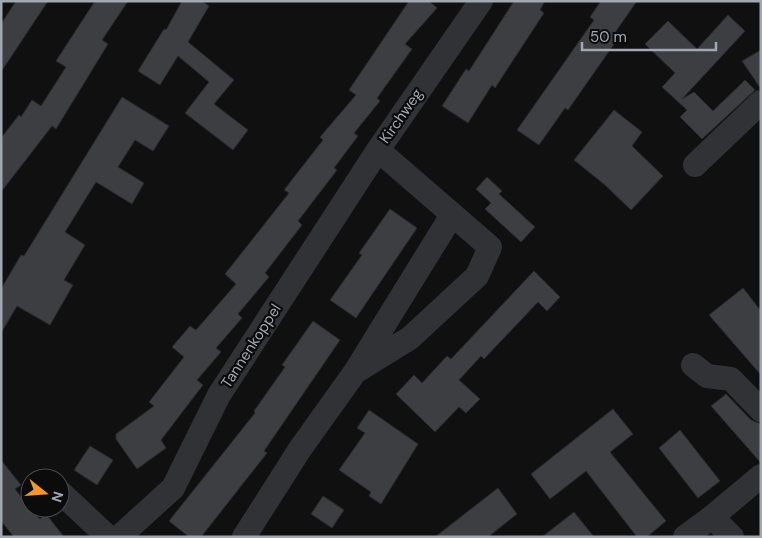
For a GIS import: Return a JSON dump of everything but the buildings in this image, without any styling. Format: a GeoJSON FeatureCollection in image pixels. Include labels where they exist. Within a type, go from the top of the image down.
{"type":"FeatureCollection","features":[{"type":"Feature","properties":{"kind":"street","name":"Kirchweg"},"geometry":{"type":"LineString","coordinates":[[355,372],[410,338],[477,276],[490,247],[378,150],[480,1]]}},
{"type":"Feature","properties":{"kind":"street"},"geometry":{"type":"LineString","coordinates":[[694,165],[761,102]]}},
{"type":"Feature","properties":{"kind":"street","name":"Tannenkoppel"},"geometry":{"type":"LineString","coordinates":[[119,537],[174,488],[219,395],[378,150]]}},
{"type":"Feature","properties":{"kind":"street","name":"Kirchweg"},"geometry":{"type":"LineString","coordinates":[[244,537],[300,449],[355,372],[452,216]]}},
{"type":"Feature","properties":{"kind":"street"},"geometry":{"type":"LineString","coordinates":[[693,365],[707,376],[731,378],[761,410]]}},
{"type":"Feature","properties":{"kind":"street"},"geometry":{"type":"LineString","coordinates":[[685,537],[761,476]]}},
{"type":"Feature","properties":{"kind":"street"},"geometry":{"type":"LineString","coordinates":[[70,501],[108,537]]}},
{"type":"Feature","properties":{"kind":"street"},"geometry":{"type":"LineString","coordinates":[[712,517],[732,537]]}}]}
